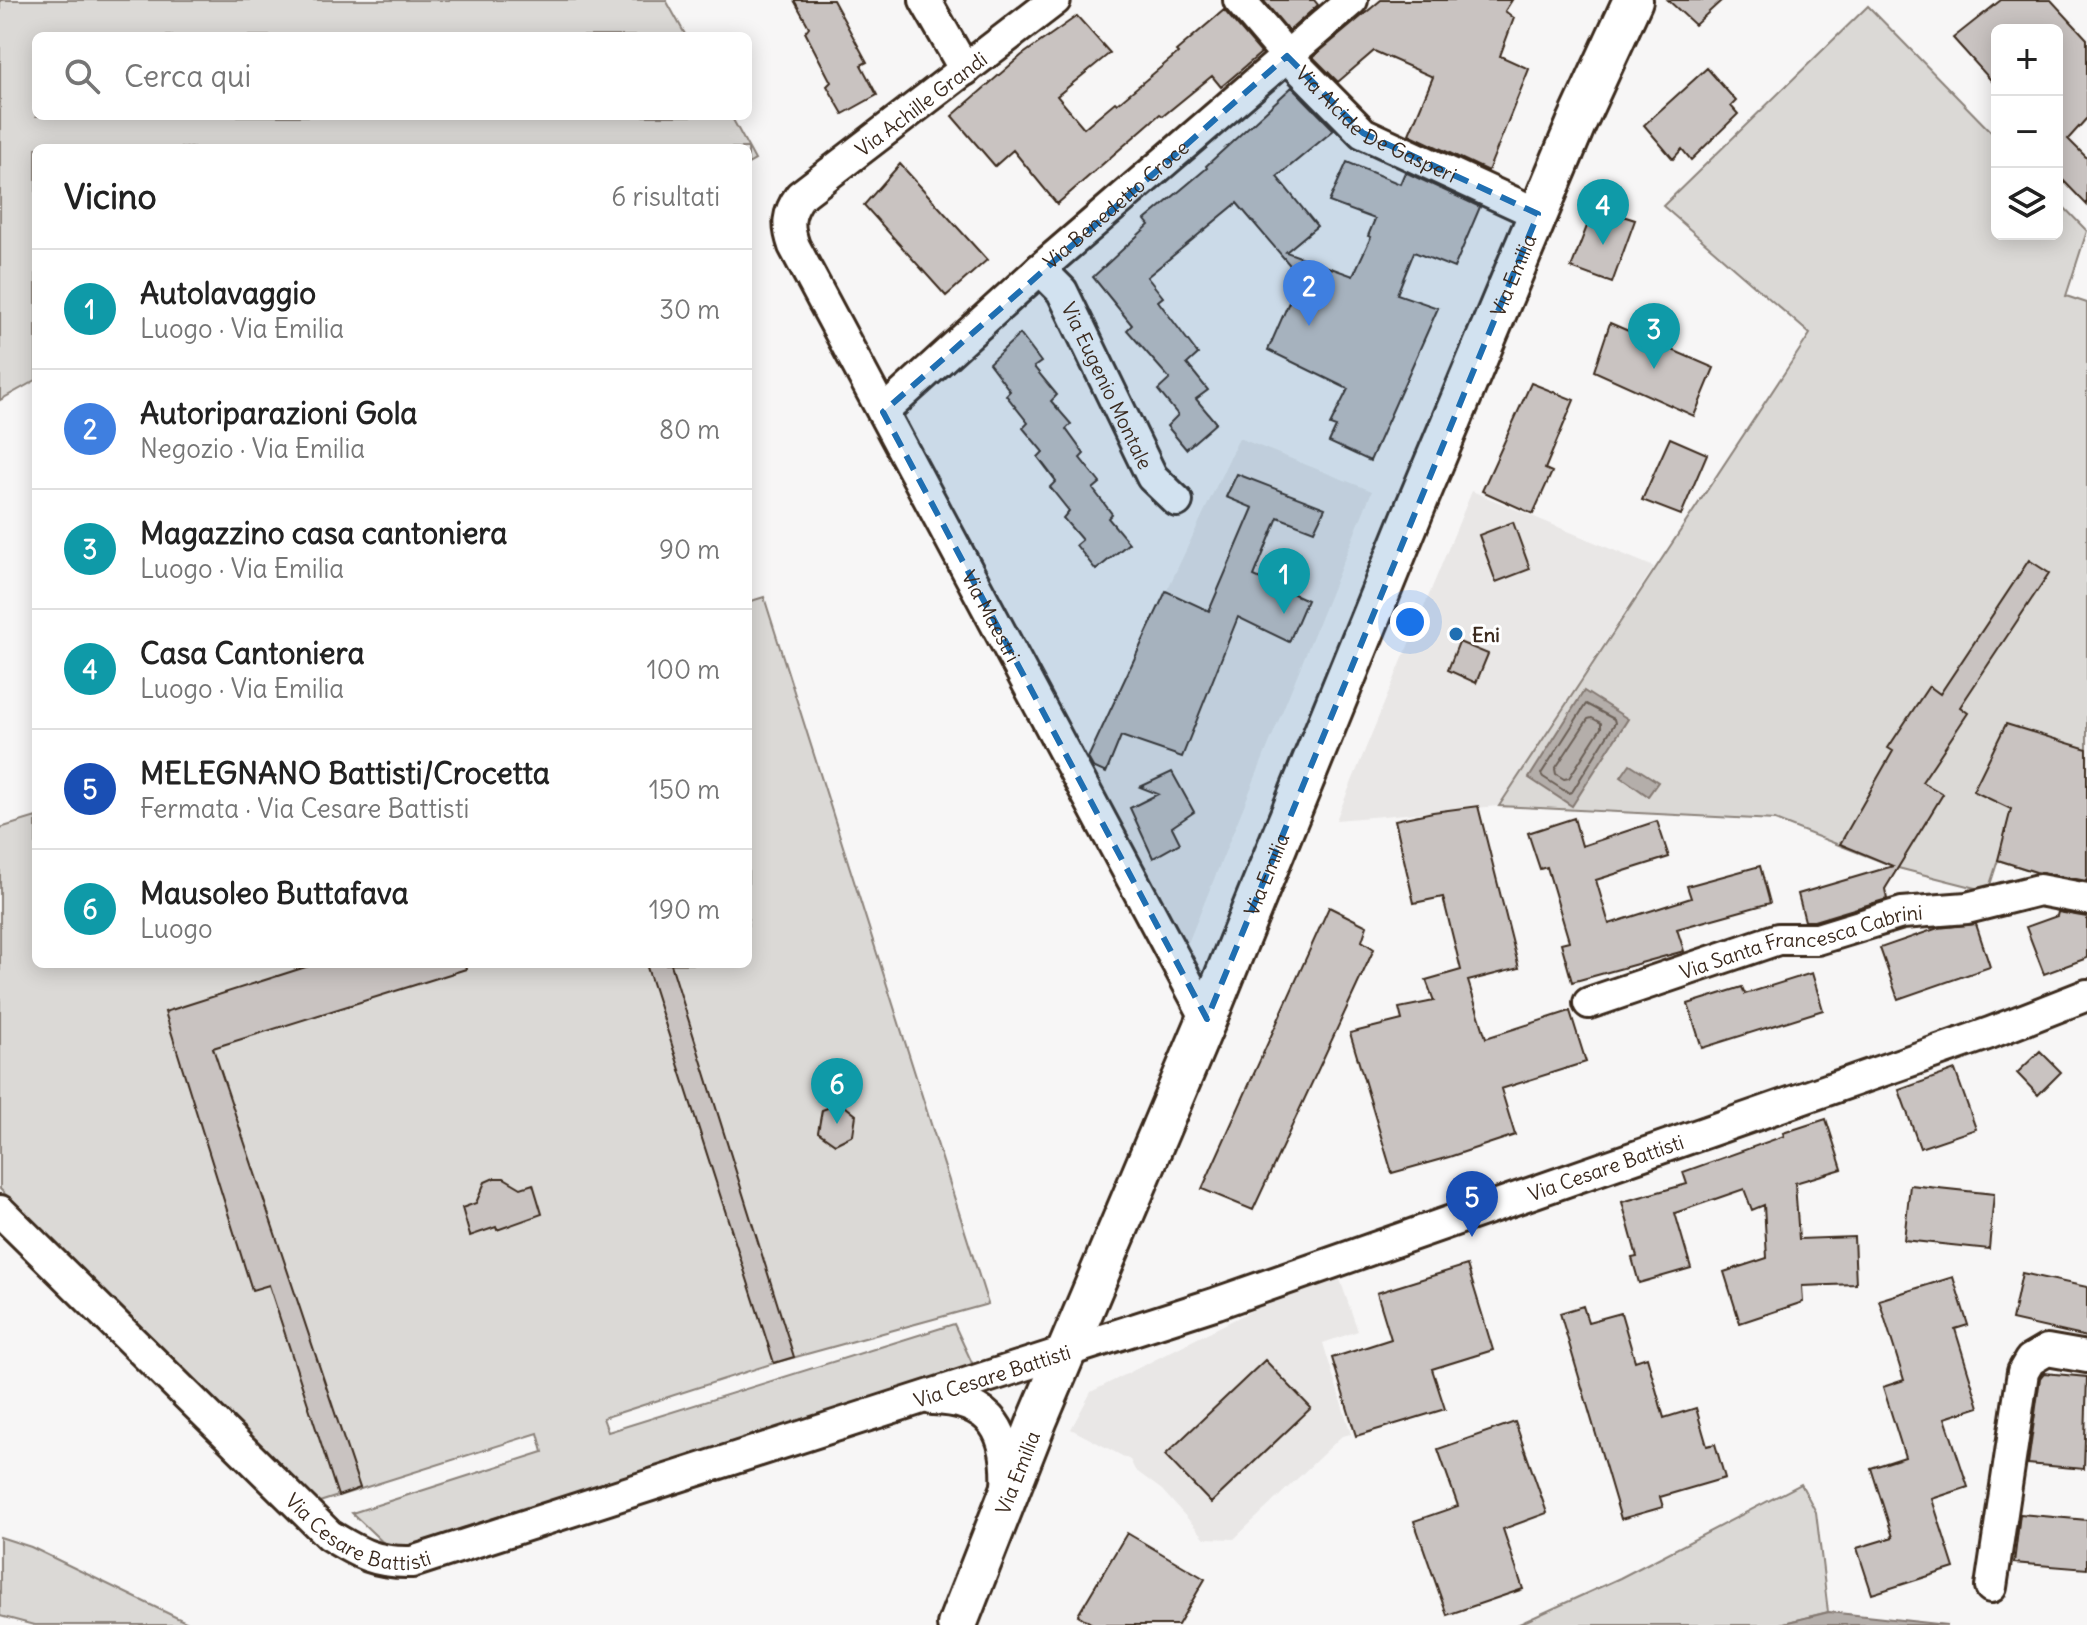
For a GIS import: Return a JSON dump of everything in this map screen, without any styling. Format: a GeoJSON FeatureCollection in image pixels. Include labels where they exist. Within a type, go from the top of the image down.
{"type":"FeatureCollection","features":[{"type":"Feature","properties":{"kind":"street"},"geometry":{"type":"LineString","coordinates":[[925,0],[965,70]]}},
{"type":"Feature","properties":{"kind":"street","name":"Via Achille Grandi"},"geometry":{"type":"LineString","coordinates":[[790,210],[800,196],[1055,0]]}},
{"type":"Feature","properties":{"kind":"street","name":"Via Alcide De Gasperi"},"geometry":{"type":"LineString","coordinates":[[1239,0],[1287,56],[1363,133],[1538,214]]}},
{"type":"Feature","properties":{"kind":"street","name":"Via Benedetto Croce"},"geometry":{"type":"LineString","coordinates":[[883,412],[1040,269],[1352,0]]}},
{"type":"Feature","properties":{"kind":"street","name":"Via Emilia"},"geometry":{"type":"LineString","coordinates":[[1576,124],[1619,0]]}},
{"type":"Feature","properties":{"kind":"street","name":"Via Emilia"},"geometry":{"type":"LineString","coordinates":[[957,1625],[1007,1497],[1538,214],[1633,0]]}},
{"type":"Feature","properties":{"kind":"street","name":"Via Maestri"},"geometry":{"type":"LineString","coordinates":[[790,210],[788,229],[794,246],[1207,1019]]}},
{"type":"Feature","properties":{"kind":"street","name":"Via Eugenio Montale"},"geometry":{"type":"LineString","coordinates":[[1040,269],[1062,291],[1152,477],[1177,501]]}},
{"type":"Feature","properties":{"kind":"street","name":"Via Santa Francesca Cabrini"},"geometry":{"type":"LineString","coordinates":[[1589,1003],[1778,939],[1817,939],[1902,913],[1967,908],[2017,894],[2051,891],[2087,899]]}},
{"type":"Feature","properties":{"kind":"street","name":"Via Cesare Battisti"},"geometry":{"type":"LineString","coordinates":[[0,1211],[329,1535],[361,1554],[388,1563],[412,1562],[1290,1278],[1981,1037],[2087,995]]}},
{"type":"Feature","properties":{"kind":"street"},"geometry":{"type":"LineString","coordinates":[[1991,1587],[2023,1372],[2030,1360],[2047,1350],[2087,1357]]}},
{"type":"Feature","properties":{"kind":"street"},"geometry":{"type":"LineString","coordinates":[[922,1399],[966,1403],[997,1426],[1009,1461],[1007,1497]]}},
{"type":"Feature","properties":{"kind":"highlighted area"},"geometry":{"type":"Polygon","coordinates":[[[1287,56],[1363,133],[1538,214],[1207,1019],[883,412],[1287,56]]]}},
{"type":"Feature","properties":{"kind":"shaded area"},"geometry":{"type":"Polygon","coordinates":[[[0,0],[666,0],[684,32],[32,32],[32,120],[733,120],[746,144],[32,144],[32,382],[0,400],[0,0]]]}},
{"type":"Feature","properties":{"kind":"shaded area"},"geometry":{"type":"Polygon","coordinates":[[[1868,6],[1991,132],[1991,240],[2063,240],[2063,206],[2087,231],[2066,296],[2087,303],[2087,761],[2051,877],[1998,860],[1988,891],[1898,868],[1775,820],[1499,806],[1810,334],[1663,206],[1868,6]]]}},
{"type":"Feature","properties":{"kind":"shaded area"},"geometry":{"type":"Polygon","coordinates":[[[1239,438],[1372,491],[1186,948],[1085,764],[1239,438]]]}},
{"type":"Feature","properties":{"kind":"shaded area"},"geometry":{"type":"Polygon","coordinates":[[[1472,491],[1654,567],[1499,806],[1336,820],[1472,491]]]}},
{"type":"Feature","properties":{"kind":"shaded area"},"geometry":{"type":"Polygon","coordinates":[[[764,597],[988,1304],[774,1363],[603,1418],[608,1432],[954,1324],[973,1365],[392,1551],[352,1513],[543,1452],[538,1433],[313,1504],[0,1189],[0,828],[32,818],[32,968],[752,968],[752,601],[764,597]]]}},
{"type":"Feature","properties":{"kind":"shaded area"},"geometry":{"type":"Polygon","coordinates":[[[1336,1268],[1358,1331],[1323,1343],[1351,1434],[1342,1436],[1234,1539],[1205,1538],[1162,1490],[1135,1470],[1130,1460],[1071,1429],[1091,1392],[1336,1268]]]}},
{"type":"Feature","properties":{"kind":"shaded area"},"geometry":{"type":"Polygon","coordinates":[[[1801,1484],[1816,1512],[1828,1612],[1776,1625],[1517,1625],[1620,1578],[1801,1484]]]}},
{"type":"Feature","properties":{"kind":"shaded area"},"geometry":{"type":"Polygon","coordinates":[[[0,1537],[31,1547],[192,1625],[34,1625],[0,1616],[0,1537]]]}},
{"type":"Feature","properties":{"kind":"water"},"geometry":{"type":"Polygon","coordinates":[[[1584,691],[1628,719],[1572,806],[1529,778],[1584,691]]]}},
{"type":"Feature","properties":{"kind":"water"},"geometry":{"type":"Polygon","coordinates":[[[1630,764],[1658,782],[1648,796],[1621,777],[1630,764]]]}},
{"type":"Feature","properties":{"kind":"water"},"geometry":{"type":"Polygon","coordinates":[[[1829,1612],[1947,1625],[1776,1625],[1829,1612]]]}},
{"type":"Feature","properties":{"kind":"building"},"geometry":{"type":"Polygon","coordinates":[[[794,0],[833,0],[867,62],[861,65],[877,95],[843,114],[827,86],[831,82],[805,32],[809,27],[794,0]]]}},
{"type":"Feature","properties":{"kind":"building"},"geometry":{"type":"Polygon","coordinates":[[[1263,0],[1314,0],[1318,5],[1289,31],[1263,0]]]}},
{"type":"Feature","properties":{"kind":"building"},"geometry":{"type":"Polygon","coordinates":[[[1381,0],[1512,0],[1505,11],[1514,18],[1500,56],[1529,69],[1488,171],[1409,134],[1433,77],[1374,51],[1338,82],[1313,57],[1381,0]]]}},
{"type":"Feature","properties":{"kind":"building"},"geometry":{"type":"Polygon","coordinates":[[[1668,0],[1722,0],[1695,25],[1668,0]]]}},
{"type":"Feature","properties":{"kind":"building"},"geometry":{"type":"Polygon","coordinates":[[[2001,0],[2051,0],[2087,39],[2087,118],[2068,139],[2087,158],[2087,205],[2063,180],[2063,24],[1991,24],[1991,80],[1953,38],[2001,0]]]}},
{"type":"Feature","properties":{"kind":"building"},"geometry":{"type":"Polygon","coordinates":[[[1224,10],[1261,53],[1221,87],[1212,76],[1163,116],[1160,114],[1057,204],[1013,150],[995,166],[952,116],[1022,55],[1077,16],[1110,53],[1057,96],[1084,128],[1178,53],[1176,51],[1224,10]]]}},
{"type":"Feature","properties":{"kind":"building"},"geometry":{"type":"Polygon","coordinates":[[[1707,68],[1736,101],[1731,106],[1738,114],[1691,160],[1682,149],[1673,159],[1644,125],[1707,68]]]}},
{"type":"Feature","properties":{"kind":"building"},"geometry":{"type":"Polygon","coordinates":[[[1292,87],[1334,130],[1277,177],[1317,226],[1286,252],[1353,276],[1371,237],[1368,236],[1375,219],[1329,202],[1347,162],[1400,184],[1405,172],[1480,207],[1454,268],[1414,252],[1397,294],[1438,308],[1370,461],[1329,442],[1336,427],[1330,425],[1348,389],[1268,350],[1300,277],[1237,203],[1147,277],[1163,297],[1158,301],[1198,354],[1187,364],[1208,390],[1196,399],[1216,423],[1186,449],[1167,426],[1178,415],[1158,390],[1170,379],[1127,330],[1132,325],[1093,277],[1149,225],[1145,220],[1207,168],[1292,87]]]}},
{"type":"Feature","properties":{"kind":"building"},"geometry":{"type":"Polygon","coordinates":[[[900,164],[987,260],[946,296],[864,205],[900,164]]]}},
{"type":"Feature","properties":{"kind":"building"},"geometry":{"type":"Polygon","coordinates":[[[1601,209],[1635,220],[1612,283],[1571,268],[1589,221],[1597,223],[1601,209]]]}},
{"type":"Feature","properties":{"kind":"building"},"geometry":{"type":"Polygon","coordinates":[[[1610,323],[1714,368],[1694,416],[1594,371],[1610,323]]]}},
{"type":"Feature","properties":{"kind":"building"},"geometry":{"type":"Polygon","coordinates":[[[1020,334],[1041,362],[1034,367],[1057,395],[1051,401],[1071,424],[1066,429],[1084,454],[1080,458],[1100,483],[1093,489],[1112,514],[1108,518],[1129,543],[1096,570],[1076,545],[1082,540],[1063,518],[1069,511],[1050,487],[1056,481],[1038,457],[1043,452],[1023,428],[1028,423],[1006,395],[1010,391],[989,363],[1020,334]]]}},
{"type":"Feature","properties":{"kind":"building"},"geometry":{"type":"Polygon","coordinates":[[[1531,383],[1574,400],[1545,469],[1552,472],[1533,514],[1482,491],[1531,383]]]}},
{"type":"Feature","properties":{"kind":"building"},"geometry":{"type":"Polygon","coordinates":[[[1670,438],[1707,454],[1681,515],[1642,500],[1670,438]]]}},
{"type":"Feature","properties":{"kind":"building"},"geometry":{"type":"Polygon","coordinates":[[[1237,474],[1325,508],[1314,531],[1278,517],[1254,576],[1307,600],[1289,642],[1238,617],[1182,757],[1121,736],[1106,773],[1093,767],[1088,758],[1166,591],[1209,611],[1253,508],[1226,497],[1237,474]]]}},
{"type":"Feature","properties":{"kind":"building"},"geometry":{"type":"Polygon","coordinates":[[[1513,522],[1530,569],[1496,582],[1479,535],[1513,522]]]}},
{"type":"Feature","properties":{"kind":"building"},"geometry":{"type":"Polygon","coordinates":[[[2029,560],[2049,573],[1960,707],[1968,713],[1922,782],[1943,794],[1885,889],[1887,899],[1805,921],[1798,894],[1893,866],[1840,844],[1893,751],[1888,748],[1929,686],[1940,694],[2029,560]]]}},
{"type":"Feature","properties":{"kind":"building"},"geometry":{"type":"Polygon","coordinates":[[[1459,642],[1488,654],[1476,683],[1448,670],[1459,642]]]}},
{"type":"Feature","properties":{"kind":"building"},"geometry":{"type":"Polygon","coordinates":[[[2006,724],[2087,749],[2087,881],[2036,872],[1998,860],[2011,809],[1973,791],[2006,724]]]}},
{"type":"Feature","properties":{"kind":"building"},"geometry":{"type":"Polygon","coordinates":[[[1172,772],[1194,812],[1172,827],[1180,843],[1153,858],[1130,808],[1158,794],[1140,787],[1172,772]]]}},
{"type":"Feature","properties":{"kind":"building"},"geometry":{"type":"Polygon","coordinates":[[[1478,806],[1519,968],[1468,981],[1486,1038],[1570,1011],[1586,1062],[1501,1089],[1515,1135],[1392,1173],[1350,1033],[1402,1020],[1399,1008],[1434,1001],[1426,980],[1461,970],[1443,897],[1414,903],[1395,820],[1478,806]]]}},
{"type":"Feature","properties":{"kind":"building"},"geometry":{"type":"Polygon","coordinates":[[[1574,818],[1582,846],[1657,821],[1669,857],[1596,880],[1609,924],[1691,898],[1687,886],[1760,866],[1770,903],[1677,929],[1684,951],[1572,982],[1561,943],[1569,941],[1547,867],[1540,869],[1528,833],[1574,818]]]}},
{"type":"Feature","properties":{"kind":"building"},"geometry":{"type":"Polygon","coordinates":[[[1329,907],[1367,926],[1362,941],[1374,949],[1253,1210],[1202,1189],[1329,907]]]}},
{"type":"Feature","properties":{"kind":"building"},"geometry":{"type":"Polygon","coordinates":[[[2058,912],[2087,917],[2087,958],[2044,974],[2026,927],[2057,916],[2058,912]]]}},
{"type":"Feature","properties":{"kind":"building"},"geometry":{"type":"Polygon","coordinates":[[[1976,924],[1990,967],[1898,999],[1880,948],[1938,928],[1976,924]]]}},
{"type":"Feature","properties":{"kind":"building"},"geometry":{"type":"Polygon","coordinates":[[[302,968],[466,968],[213,1048],[360,1488],[338,1496],[269,1285],[252,1290],[165,1012],[302,968]]]}},
{"type":"Feature","properties":{"kind":"building"},"geometry":{"type":"Polygon","coordinates":[[[647,968],[672,968],[794,1357],[774,1363],[647,968]]]}},
{"type":"Feature","properties":{"kind":"building"},"geometry":{"type":"Polygon","coordinates":[[[1812,973],[1823,1010],[1702,1048],[1688,1004],[1742,987],[1745,994],[1812,973]]]}},
{"type":"Feature","properties":{"kind":"building"},"geometry":{"type":"Polygon","coordinates":[[[2040,1051],[2061,1072],[2038,1095],[2017,1073],[2040,1051]]]}},
{"type":"Feature","properties":{"kind":"building"},"geometry":{"type":"Polygon","coordinates":[[[1955,1070],[1976,1129],[1920,1148],[1899,1090],[1955,1070]]]}},
{"type":"Feature","properties":{"kind":"building"},"geometry":{"type":"Polygon","coordinates":[[[841,1103],[856,1115],[853,1135],[835,1144],[818,1132],[822,1110],[841,1103]]]}},
{"type":"Feature","properties":{"kind":"building"},"geometry":{"type":"Polygon","coordinates":[[[1826,1119],[1842,1169],[1795,1183],[1799,1239],[1854,1237],[1856,1284],[1802,1286],[1803,1302],[1740,1323],[1724,1272],[1767,1258],[1764,1205],[1752,1210],[1744,1189],[1675,1213],[1691,1268],[1639,1283],[1632,1258],[1637,1257],[1622,1202],[1687,1184],[1683,1172],[1826,1119]]]}},
{"type":"Feature","properties":{"kind":"building"},"geometry":{"type":"Polygon","coordinates":[[[504,1178],[521,1188],[533,1184],[542,1214],[470,1236],[462,1208],[476,1203],[485,1182],[504,1178]]]}},
{"type":"Feature","properties":{"kind":"building"},"geometry":{"type":"Polygon","coordinates":[[[1910,1185],[1994,1194],[1989,1249],[1904,1240],[1910,1185]]]}},
{"type":"Feature","properties":{"kind":"building"},"geometry":{"type":"Polygon","coordinates":[[[1467,1265],[1493,1350],[1432,1369],[1445,1409],[1356,1436],[1332,1358],[1391,1339],[1377,1293],[1467,1265]]]}},
{"type":"Feature","properties":{"kind":"building"},"geometry":{"type":"Polygon","coordinates":[[[2022,1273],[2087,1287],[2087,1337],[2012,1320],[2022,1273]]]}},
{"type":"Feature","properties":{"kind":"building"},"geometry":{"type":"Polygon","coordinates":[[[1953,1277],[1968,1325],[1955,1329],[1979,1407],[1945,1418],[1968,1487],[1932,1499],[1954,1568],[1872,1594],[1857,1548],[1893,1537],[1871,1468],[1905,1457],[1883,1387],[1904,1380],[1879,1300],[1953,1277]]]}},
{"type":"Feature","properties":{"kind":"building"},"geometry":{"type":"Polygon","coordinates":[[[1583,1306],[1588,1322],[1621,1313],[1635,1361],[1647,1357],[1664,1418],[1696,1408],[1707,1446],[1715,1444],[1725,1478],[1660,1497],[1663,1507],[1621,1519],[1560,1313],[1583,1306]]]}},
{"type":"Feature","properties":{"kind":"building"},"geometry":{"type":"Polygon","coordinates":[[[1265,1360],[1311,1408],[1211,1503],[1165,1455],[1265,1360]]]}},
{"type":"Feature","properties":{"kind":"building"},"geometry":{"type":"Polygon","coordinates":[[[2044,1373],[2087,1377],[2084,1469],[2028,1464],[2040,1378],[2044,1373]]]}},
{"type":"Feature","properties":{"kind":"building"},"geometry":{"type":"Polygon","coordinates":[[[1515,1422],[1547,1513],[1503,1529],[1523,1589],[1447,1615],[1414,1521],[1458,1506],[1438,1449],[1515,1422]]]}},
{"type":"Feature","properties":{"kind":"building"},"geometry":{"type":"Polygon","coordinates":[[[2020,1514],[2087,1520],[2087,1569],[2014,1563],[2020,1514]]]}},
{"type":"Feature","properties":{"kind":"building"},"geometry":{"type":"Polygon","coordinates":[[[1127,1533],[1205,1579],[1178,1625],[1094,1625],[1078,1615],[1127,1533]]]}},
{"type":"Feature","properties":{"kind":"place","name":"Casa Cantoniera"},"geometry":{"type":"Point","coordinates":[1603,245]}},
{"type":"Feature","properties":{"kind":"place","name":"Autoriparazioni Gola"},"geometry":{"type":"Point","coordinates":[1309,326]}},
{"type":"Feature","properties":{"kind":"place","name":"Magazzino casa cantoniera"},"geometry":{"type":"Point","coordinates":[1654,369]}},
{"type":"Feature","properties":{"kind":"place","name":"Autolavaggio"},"geometry":{"type":"Point","coordinates":[1284,614]}},
{"type":"Feature","properties":{"kind":"place","name":"Eni"},"geometry":{"type":"Point","coordinates":[1456,634]}},
{"type":"Feature","properties":{"kind":"place","name":"Mausoleo Buttafava"},"geometry":{"type":"Point","coordinates":[837,1124]}},
{"type":"Feature","properties":{"kind":"place","name":"MELEGNANO Battisti/Crocetta"},"geometry":{"type":"Point","coordinates":[1472,1237]}}]}
